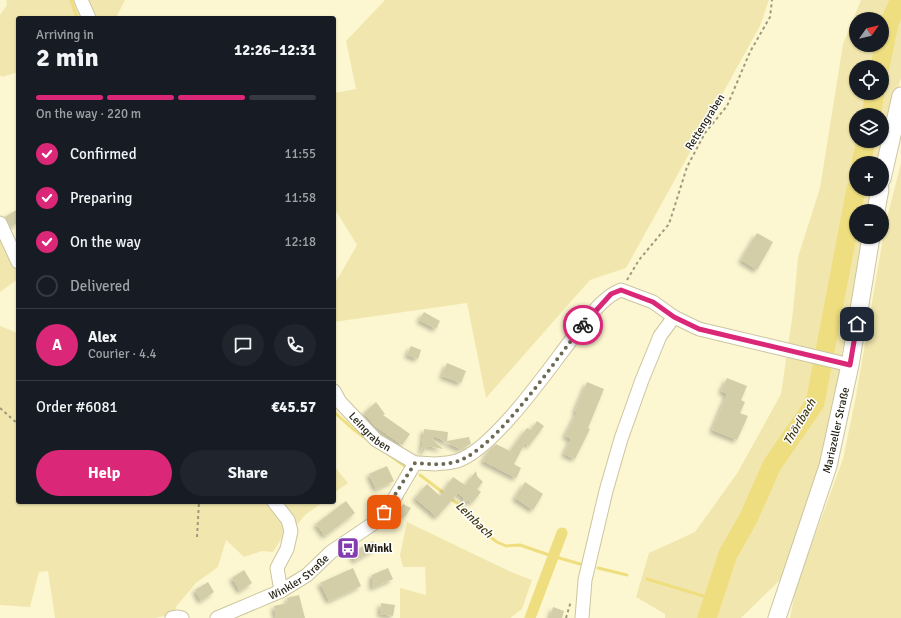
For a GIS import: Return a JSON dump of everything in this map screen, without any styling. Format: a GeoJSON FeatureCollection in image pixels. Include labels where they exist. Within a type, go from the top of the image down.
{"type":"FeatureCollection","features":[{"type":"Feature","properties":{"kind":"main road"},"geometry":{"type":"LineString","coordinates":[[887,156],[901,96]]}},
{"type":"Feature","properties":{"kind":"main road","name":"Mariazeller Straße"},"geometry":{"type":"LineString","coordinates":[[778,618],[828,466],[870,244]]}},
{"type":"Feature","properties":{"kind":"street"},"geometry":{"type":"LineString","coordinates":[[81,0],[87,16]]}},
{"type":"Feature","properties":{"kind":"street"},"geometry":{"type":"LineString","coordinates":[[0,223],[16,258]]}},
{"type":"Feature","properties":{"kind":"street"},"geometry":{"type":"LineString","coordinates":[[415,463],[438,465],[459,461],[487,442],[508,421],[592,313],[611,294],[621,290],[653,302],[674,317],[699,329],[788,352],[847,365]]}},
{"type":"Feature","properties":{"kind":"street"},"geometry":{"type":"LineString","coordinates":[[582,618],[585,580],[606,491],[621,439],[642,380],[660,336],[674,317]]}},
{"type":"Feature","properties":{"kind":"street","name":"Leingraben"},"geometry":{"type":"LineString","coordinates":[[336,395],[340,402],[376,440],[415,463]]}},
{"type":"Feature","properties":{"kind":"street","name":"Winkler Straße"},"geometry":{"type":"LineString","coordinates":[[217,618],[282,591],[307,575],[331,552],[378,521],[391,504],[415,463]]}},
{"type":"Feature","properties":{"kind":"street"},"geometry":{"type":"LineString","coordinates":[[276,504],[288,520],[291,531],[288,549],[278,568],[282,591]]}},
{"type":"Feature","properties":{"kind":"street"},"geometry":{"type":"LineString","coordinates":[[172,618],[178,616],[182,618]]}},
{"type":"Feature","properties":{"kind":"path","name":"Rettengraben"},"geometry":{"type":"LineString","coordinates":[[621,290],[638,260],[669,224],[687,167],[705,133],[726,106],[750,52],[770,17],[772,0]]}},
{"type":"Feature","properties":{"kind":"path"},"geometry":{"type":"LineString","coordinates":[[0,408],[16,422]]}},
{"type":"Feature","properties":{"kind":"path"},"geometry":{"type":"LineString","coordinates":[[197,537],[199,504]]}},
{"type":"Feature","properties":{"kind":"shaded area"},"geometry":{"type":"Polygon","coordinates":[[[6,0],[74,0],[80,16],[16,16],[16,73],[2,77],[0,75],[0,15],[7,5],[6,0]]]}},
{"type":"Feature","properties":{"kind":"shaded area"},"geometry":{"type":"Polygon","coordinates":[[[87,0],[125,0],[117,16],[91,16],[87,0]]]}},
{"type":"Feature","properties":{"kind":"shaded area"},"geometry":{"type":"Polygon","coordinates":[[[385,0],[769,0],[760,26],[626,268],[590,280],[486,398],[467,303],[336,322],[336,282],[357,245],[336,211],[336,93],[356,89],[346,41],[385,0]]]}},
{"type":"Feature","properties":{"kind":"shaded area"},"geometry":{"type":"Polygon","coordinates":[[[861,0],[893,0],[889,12],[856,12],[861,0]]]}},
{"type":"Feature","properties":{"kind":"shaded area"},"geometry":{"type":"Polygon","coordinates":[[[901,12],[901,78],[889,117],[889,108],[878,108],[880,100],[889,100],[888,60],[901,12]]]}},
{"type":"Feature","properties":{"kind":"shaded area"},"geometry":{"type":"Polygon","coordinates":[[[849,29],[849,52],[876,52],[875,60],[849,60],[849,100],[866,100],[865,108],[849,108],[849,148],[857,148],[855,156],[849,156],[849,188],[808,403],[763,464],[722,553],[699,618],[665,618],[665,614],[636,597],[649,553],[695,532],[738,472],[781,394],[793,312],[798,257],[820,188],[843,44],[849,29]]]}},
{"type":"Feature","properties":{"kind":"shaded area"},"geometry":{"type":"Polygon","coordinates":[[[870,148],[881,148],[879,156],[869,156],[870,148]]]}},
{"type":"Feature","properties":{"kind":"shaded area"},"geometry":{"type":"Polygon","coordinates":[[[901,163],[901,618],[790,618],[796,587],[843,459],[856,396],[882,244],[889,244],[889,210],[901,163]]]}},
{"type":"Feature","properties":{"kind":"shaded area"},"geometry":{"type":"Polygon","coordinates":[[[861,196],[873,196],[871,204],[859,204],[861,196]]]}},
{"type":"Feature","properties":{"kind":"shaded area"},"geometry":{"type":"Polygon","coordinates":[[[0,233],[16,272],[16,280],[0,292],[0,233]]]}},
{"type":"Feature","properties":{"kind":"shaded area"},"geometry":{"type":"Polygon","coordinates":[[[851,244],[864,244],[842,352],[827,452],[791,554],[780,580],[741,618],[715,618],[726,582],[764,492],[818,403],[851,244]]]}},
{"type":"Feature","properties":{"kind":"shaded area"},"geometry":{"type":"Polygon","coordinates":[[[0,326],[16,332],[16,504],[271,504],[287,530],[273,552],[262,551],[244,557],[226,540],[218,567],[196,583],[175,608],[179,613],[155,618],[55,618],[48,571],[39,572],[30,607],[0,605],[0,326]]]}},
{"type":"Feature","properties":{"kind":"shaded area"},"geometry":{"type":"Polygon","coordinates":[[[336,468],[348,483],[336,492],[336,468]]]}},
{"type":"Feature","properties":{"kind":"shaded area"},"geometry":{"type":"Polygon","coordinates":[[[281,504],[320,504],[305,515],[296,526],[281,504]]]}},
{"type":"Feature","properties":{"kind":"shaded area"},"geometry":{"type":"Polygon","coordinates":[[[407,522],[511,572],[532,580],[522,609],[510,618],[400,618],[400,588],[426,595],[425,567],[403,567],[400,555],[407,522]]]}},
{"type":"Feature","properties":{"kind":"building"},"geometry":{"type":"Polygon","coordinates":[[[16,210],[16,224],[11,227],[5,217],[16,210]]]}},
{"type":"Feature","properties":{"kind":"building"},"geometry":{"type":"Polygon","coordinates":[[[757,233],[773,242],[757,270],[741,260],[757,233]]]}},
{"type":"Feature","properties":{"kind":"building"},"geometry":{"type":"Polygon","coordinates":[[[424,312],[440,321],[436,329],[419,320],[424,312]]]}},
{"type":"Feature","properties":{"kind":"building"},"geometry":{"type":"Polygon","coordinates":[[[411,346],[421,350],[418,359],[407,355],[411,346]]]}},
{"type":"Feature","properties":{"kind":"building"},"geometry":{"type":"Polygon","coordinates":[[[447,363],[466,371],[461,383],[442,376],[447,363]]]}},
{"type":"Feature","properties":{"kind":"building"},"geometry":{"type":"Polygon","coordinates":[[[727,378],[747,386],[741,400],[745,402],[740,413],[748,416],[737,440],[712,430],[727,394],[721,391],[727,378]]]}},
{"type":"Feature","properties":{"kind":"building"},"geometry":{"type":"Polygon","coordinates":[[[587,382],[604,389],[588,428],[590,429],[575,459],[564,454],[571,439],[565,436],[577,412],[575,411],[587,382]]]}},
{"type":"Feature","properties":{"kind":"building"},"geometry":{"type":"Polygon","coordinates":[[[376,402],[385,414],[383,415],[410,434],[402,445],[375,426],[364,413],[376,402]]]}},
{"type":"Feature","properties":{"kind":"building"},"geometry":{"type":"Polygon","coordinates":[[[537,421],[544,426],[529,446],[525,443],[514,464],[521,468],[516,478],[483,461],[489,450],[496,444],[510,451],[527,428],[531,430],[537,421]]]}},
{"type":"Feature","properties":{"kind":"building"},"geometry":{"type":"Polygon","coordinates":[[[424,429],[448,432],[447,441],[469,437],[471,444],[460,449],[434,436],[432,439],[443,449],[427,446],[421,455],[424,429]]]}},
{"type":"Feature","properties":{"kind":"building"},"geometry":{"type":"Polygon","coordinates":[[[387,466],[394,481],[376,489],[369,474],[387,466]]]}},
{"type":"Feature","properties":{"kind":"building"},"geometry":{"type":"Polygon","coordinates":[[[476,471],[477,476],[483,482],[477,489],[481,492],[472,503],[468,500],[466,502],[463,500],[464,498],[458,493],[437,517],[415,498],[427,484],[440,496],[453,477],[465,485],[476,471]]]}},
{"type":"Feature","properties":{"kind":"building"},"geometry":{"type":"Polygon","coordinates":[[[525,482],[543,494],[533,510],[515,498],[525,482]]]}},
{"type":"Feature","properties":{"kind":"building"},"geometry":{"type":"Polygon","coordinates":[[[346,501],[355,513],[325,536],[316,524],[346,501]]]}},
{"type":"Feature","properties":{"kind":"building"},"geometry":{"type":"Polygon","coordinates":[[[403,504],[411,508],[405,517],[398,512],[403,504]]]}},
{"type":"Feature","properties":{"kind":"building"},"geometry":{"type":"Polygon","coordinates":[[[373,541],[377,548],[355,561],[351,553],[373,541]]]}},
{"type":"Feature","properties":{"kind":"building"},"geometry":{"type":"Polygon","coordinates":[[[353,568],[361,586],[329,601],[320,583],[353,568]]]}},
{"type":"Feature","properties":{"kind":"building"},"geometry":{"type":"Polygon","coordinates":[[[388,568],[393,579],[372,588],[372,575],[388,568]]]}},
{"type":"Feature","properties":{"kind":"building"},"geometry":{"type":"Polygon","coordinates":[[[244,570],[252,583],[240,591],[232,578],[244,570]]]}},
{"type":"Feature","properties":{"kind":"building"},"geometry":{"type":"Polygon","coordinates":[[[208,582],[214,592],[201,601],[195,590],[208,582]]]}},
{"type":"Feature","properties":{"kind":"building"},"geometry":{"type":"Polygon","coordinates":[[[299,595],[305,618],[276,618],[274,606],[288,603],[287,598],[299,595]]]}},
{"type":"Feature","properties":{"kind":"building"},"geometry":{"type":"Polygon","coordinates":[[[381,603],[395,605],[393,616],[380,614],[381,603]]]}},
{"type":"Feature","properties":{"kind":"building"},"geometry":{"type":"Polygon","coordinates":[[[553,607],[564,611],[562,618],[550,618],[553,607]]]}},
{"type":"Feature","properties":{"kind":"waterway","name":"Leinbach"},"geometry":{"type":"LineString","coordinates":[[71,0],[76,16]]}},
{"type":"Feature","properties":{"kind":"waterway","name":"Thörlbach"},"geometry":{"type":"LineString","coordinates":[[881,60],[889,23],[900,0]]}},
{"type":"Feature","properties":{"kind":"waterway","name":"Thörlbach"},"geometry":{"type":"LineString","coordinates":[[872,108],[874,100]]}},
{"type":"Feature","properties":{"kind":"waterway","name":"Thörlbach"},"geometry":{"type":"LineString","coordinates":[[863,156],[864,148]]}},
{"type":"Feature","properties":{"kind":"waterway","name":"Thörlbach"},"geometry":{"type":"LineString","coordinates":[[707,618],[728,554],[748,519],[772,465],[815,403],[855,196]]}},
{"type":"Feature","properties":{"kind":"waterway","name":"Leinbach"},"geometry":{"type":"LineString","coordinates":[[336,414],[368,440]]}},
{"type":"Feature","properties":{"kind":"waterway","name":"Leinbach"},"geometry":{"type":"LineString","coordinates":[[391,456],[406,467]]}},
{"type":"Feature","properties":{"kind":"waterway","name":"Leinbach"},"geometry":{"type":"LineString","coordinates":[[420,475],[445,494]]}},
{"type":"Feature","properties":{"kind":"waterway","name":"Leinbach"},"geometry":{"type":"LineString","coordinates":[[450,498],[461,506],[481,530],[497,542],[506,546],[520,545],[580,564]]}},
{"type":"Feature","properties":{"kind":"waterway"},"geometry":{"type":"LineString","coordinates":[[530,618],[562,533]]}},
{"type":"Feature","properties":{"kind":"waterway","name":"Leinbach"},"geometry":{"type":"LineString","coordinates":[[598,568],[627,575]]}},
{"type":"Feature","properties":{"kind":"waterway","name":"Leinbach"},"geometry":{"type":"LineString","coordinates":[[647,579],[713,599]]}},
{"type":"Feature","properties":{"kind":"way so far"},"geometry":{"type":"LineString","coordinates":[[384,512],[391,504],[415,463],[438,465],[459,461],[487,442],[508,421],[583,325]]}},
{"type":"Feature","properties":{"kind":"place","name":"Winkl"},"geometry":{"type":"Point","coordinates":[348,548]}},
{"type":"Feature","properties":{"kind":"route"},"geometry":{"type":"LineString","coordinates":[[583,325],[592,313],[611,294],[621,290],[653,302],[674,317],[699,329],[788,352],[850,365],[857,324]]}}]}
